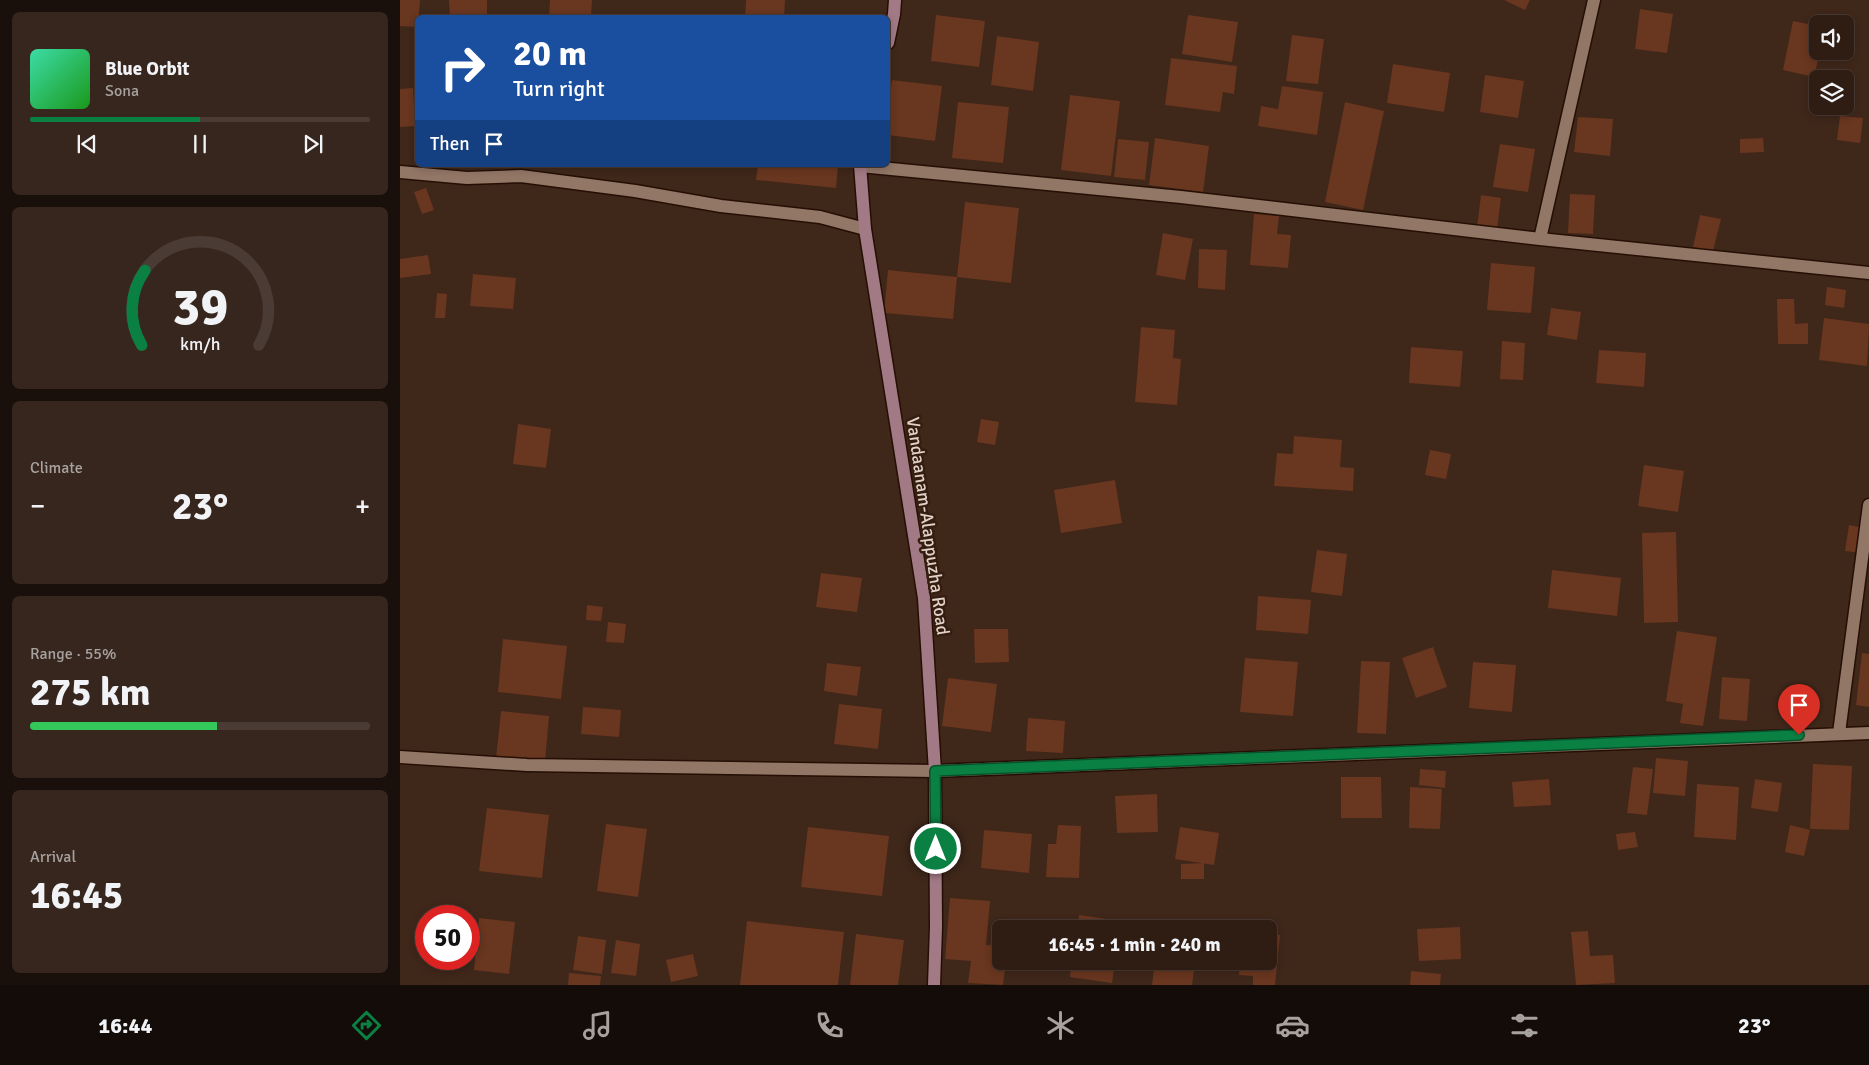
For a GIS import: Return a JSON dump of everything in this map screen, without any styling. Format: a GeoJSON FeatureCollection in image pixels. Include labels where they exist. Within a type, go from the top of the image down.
{"type":"FeatureCollection","features":[{"type":"Feature","properties":{"kind":"main road"},"geometry":{"type":"LineString","coordinates":[[890,33],[895,0]]}},
{"type":"Feature","properties":{"kind":"main road","name":"Vandaanam-Alappuzha Road"},"geometry":{"type":"LineString","coordinates":[[860,167],[865,228],[924,598],[935,771],[936,927],[934,985]]}},
{"type":"Feature","properties":{"kind":"street"},"geometry":{"type":"LineString","coordinates":[[1540,239],[1594,0]]}},
{"type":"Feature","properties":{"kind":"street"},"geometry":{"type":"LineString","coordinates":[[870,167],[1181,197],[1540,239],[1869,272]]}},
{"type":"Feature","properties":{"kind":"street"},"geometry":{"type":"LineString","coordinates":[[400,172],[467,178],[521,176],[635,191],[721,206],[820,217],[865,228]]}},
{"type":"Feature","properties":{"kind":"street"},"geometry":{"type":"LineString","coordinates":[[1838,733],[1869,505]]}},
{"type":"Feature","properties":{"kind":"street"},"geometry":{"type":"LineString","coordinates":[[400,757],[527,765],[935,771],[1869,733]]}},
{"type":"Feature","properties":{"kind":"building"},"geometry":{"type":"Polygon","coordinates":[[[400,0],[420,0],[419,15],[415,15],[415,27],[400,26],[400,0]]]}},
{"type":"Feature","properties":{"kind":"building"},"geometry":{"type":"Polygon","coordinates":[[[449,0],[487,0],[487,15],[450,15],[449,0]]]}},
{"type":"Feature","properties":{"kind":"building"},"geometry":{"type":"Polygon","coordinates":[[[550,0],[592,0],[591,15],[549,15],[550,0]]]}},
{"type":"Feature","properties":{"kind":"building"},"geometry":{"type":"Polygon","coordinates":[[[746,0],[785,0],[784,15],[745,15],[746,0]]]}},
{"type":"Feature","properties":{"kind":"building"},"geometry":{"type":"Polygon","coordinates":[[[1504,0],[1530,0],[1525,10],[1504,0]]]}},
{"type":"Feature","properties":{"kind":"building"},"geometry":{"type":"Polygon","coordinates":[[[1640,9],[1673,14],[1667,53],[1635,49],[1640,9]]]}},
{"type":"Feature","properties":{"kind":"building"},"geometry":{"type":"Polygon","coordinates":[[[936,15],[985,21],[979,67],[931,61],[936,15]]]}},
{"type":"Feature","properties":{"kind":"building"},"geometry":{"type":"Polygon","coordinates":[[[1188,15],[1238,22],[1232,62],[1182,54],[1188,15]]]}},
{"type":"Feature","properties":{"kind":"building"},"geometry":{"type":"Polygon","coordinates":[[[1793,21],[1809,24],[1809,60],[1818,60],[1816,70],[1809,70],[1809,76],[1783,70],[1793,21]]]}},
{"type":"Feature","properties":{"kind":"building"},"geometry":{"type":"Polygon","coordinates":[[[1292,35],[1324,39],[1318,84],[1286,81],[1292,35]]]}},
{"type":"Feature","properties":{"kind":"building"},"geometry":{"type":"Polygon","coordinates":[[[997,36],[1039,42],[1033,91],[991,85],[997,36]]]}},
{"type":"Feature","properties":{"kind":"building"},"geometry":{"type":"Polygon","coordinates":[[[1171,58],[1237,66],[1234,94],[1223,92],[1220,112],[1165,105],[1171,58]]]}},
{"type":"Feature","properties":{"kind":"building"},"geometry":{"type":"Polygon","coordinates":[[[1393,64],[1450,73],[1444,112],[1387,103],[1393,64]]]}},
{"type":"Feature","properties":{"kind":"building"},"geometry":{"type":"Polygon","coordinates":[[[1485,75],[1524,81],[1518,118],[1480,112],[1485,75]]]}},
{"type":"Feature","properties":{"kind":"building"},"geometry":{"type":"Polygon","coordinates":[[[892,80],[942,86],[935,141],[890,135],[892,80]]]}},
{"type":"Feature","properties":{"kind":"building"},"geometry":{"type":"Polygon","coordinates":[[[1282,86],[1323,92],[1317,135],[1258,126],[1261,106],[1278,109],[1282,86]]]}},
{"type":"Feature","properties":{"kind":"building"},"geometry":{"type":"Polygon","coordinates":[[[413,88],[415,126],[400,127],[400,89],[413,88]]]}},
{"type":"Feature","properties":{"kind":"building"},"geometry":{"type":"Polygon","coordinates":[[[1070,95],[1120,101],[1111,176],[1061,170],[1070,95]]]}},
{"type":"Feature","properties":{"kind":"building"},"geometry":{"type":"Polygon","coordinates":[[[958,102],[1009,107],[1003,163],[952,158],[958,102]]]}},
{"type":"Feature","properties":{"kind":"building"},"geometry":{"type":"Polygon","coordinates":[[[1345,102],[1384,111],[1363,210],[1325,202],[1345,102]]]}},
{"type":"Feature","properties":{"kind":"building"},"geometry":{"type":"Polygon","coordinates":[[[1840,116],[1863,118],[1860,143],[1837,140],[1840,116]]]}},
{"type":"Feature","properties":{"kind":"building"},"geometry":{"type":"Polygon","coordinates":[[[1578,117],[1613,119],[1610,156],[1574,152],[1578,117]]]}},
{"type":"Feature","properties":{"kind":"building"},"geometry":{"type":"Polygon","coordinates":[[[1155,138],[1209,146],[1203,192],[1149,185],[1155,138]]]}},
{"type":"Feature","properties":{"kind":"building"},"geometry":{"type":"Polygon","coordinates":[[[1763,138],[1764,152],[1740,153],[1740,139],[1763,138]]]}},
{"type":"Feature","properties":{"kind":"building"},"geometry":{"type":"Polygon","coordinates":[[[1118,139],[1149,142],[1145,180],[1114,177],[1118,139]]]}},
{"type":"Feature","properties":{"kind":"building"},"geometry":{"type":"Polygon","coordinates":[[[1500,144],[1535,149],[1528,192],[1493,187],[1500,144]]]}},
{"type":"Feature","properties":{"kind":"building"},"geometry":{"type":"Polygon","coordinates":[[[758,167],[838,167],[836,188],[756,180],[758,167]]]}},
{"type":"Feature","properties":{"kind":"building"},"geometry":{"type":"Polygon","coordinates":[[[426,188],[434,210],[422,214],[414,192],[426,188]]]}},
{"type":"Feature","properties":{"kind":"building"},"geometry":{"type":"Polygon","coordinates":[[[1570,194],[1595,195],[1593,234],[1568,233],[1570,194]]]}},
{"type":"Feature","properties":{"kind":"building"},"geometry":{"type":"Polygon","coordinates":[[[1481,195],[1501,198],[1497,229],[1477,227],[1481,195]]]}},
{"type":"Feature","properties":{"kind":"building"},"geometry":{"type":"Polygon","coordinates":[[[965,202],[1019,208],[1011,283],[957,277],[965,202]]]}},
{"type":"Feature","properties":{"kind":"building"},"geometry":{"type":"Polygon","coordinates":[[[1254,214],[1279,216],[1277,234],[1291,235],[1288,268],[1250,265],[1254,214]]]}},
{"type":"Feature","properties":{"kind":"building"},"geometry":{"type":"Polygon","coordinates":[[[1700,215],[1721,219],[1713,251],[1693,247],[1700,215]]]}},
{"type":"Feature","properties":{"kind":"building"},"geometry":{"type":"Polygon","coordinates":[[[1163,233],[1193,239],[1185,280],[1156,275],[1163,233]]]}},
{"type":"Feature","properties":{"kind":"building"},"geometry":{"type":"Polygon","coordinates":[[[1199,249],[1227,250],[1225,290],[1198,288],[1199,249]]]}},
{"type":"Feature","properties":{"kind":"building"},"geometry":{"type":"Polygon","coordinates":[[[428,255],[431,274],[400,278],[400,259],[428,255]]]}},
{"type":"Feature","properties":{"kind":"building"},"geometry":{"type":"Polygon","coordinates":[[[1491,263],[1535,267],[1531,313],[1487,310],[1491,263]]]}},
{"type":"Feature","properties":{"kind":"building"},"geometry":{"type":"Polygon","coordinates":[[[888,270],[957,277],[953,319],[884,313],[888,270]]]}},
{"type":"Feature","properties":{"kind":"building"},"geometry":{"type":"Polygon","coordinates":[[[473,274],[516,278],[513,309],[470,306],[473,274]]]}},
{"type":"Feature","properties":{"kind":"building"},"geometry":{"type":"Polygon","coordinates":[[[1827,287],[1846,290],[1844,308],[1825,305],[1827,287]]]}},
{"type":"Feature","properties":{"kind":"building"},"geometry":{"type":"Polygon","coordinates":[[[437,293],[447,294],[445,318],[435,318],[437,293]]]}},
{"type":"Feature","properties":{"kind":"building"},"geometry":{"type":"Polygon","coordinates":[[[1777,299],[1794,299],[1795,324],[1808,323],[1808,344],[1778,344],[1777,299]]]}},
{"type":"Feature","properties":{"kind":"building"},"geometry":{"type":"Polygon","coordinates":[[[1551,308],[1581,312],[1577,340],[1547,335],[1551,308]]]}},
{"type":"Feature","properties":{"kind":"building"},"geometry":{"type":"Polygon","coordinates":[[[1824,318],[1869,324],[1867,366],[1819,360],[1824,318]]]}},
{"type":"Feature","properties":{"kind":"building"},"geometry":{"type":"Polygon","coordinates":[[[1141,327],[1175,330],[1173,358],[1181,359],[1177,405],[1135,402],[1141,327]]]}},
{"type":"Feature","properties":{"kind":"building"},"geometry":{"type":"Polygon","coordinates":[[[1502,341],[1525,343],[1523,380],[1500,379],[1502,341]]]}},
{"type":"Feature","properties":{"kind":"building"},"geometry":{"type":"Polygon","coordinates":[[[1411,347],[1463,351],[1460,387],[1409,383],[1411,347]]]}},
{"type":"Feature","properties":{"kind":"building"},"geometry":{"type":"Polygon","coordinates":[[[1599,350],[1646,353],[1644,387],[1596,383],[1599,350]]]}},
{"type":"Feature","properties":{"kind":"building"},"geometry":{"type":"Polygon","coordinates":[[[981,419],[999,422],[995,445],[977,442],[981,419]]]}},
{"type":"Feature","properties":{"kind":"building"},"geometry":{"type":"Polygon","coordinates":[[[518,424],[551,429],[546,468],[513,464],[518,424]]]}},
{"type":"Feature","properties":{"kind":"building"},"geometry":{"type":"Polygon","coordinates":[[[1294,436],[1342,440],[1340,467],[1354,468],[1353,491],[1274,486],[1277,453],[1293,454],[1294,436]]]}},
{"type":"Feature","properties":{"kind":"building"},"geometry":{"type":"Polygon","coordinates":[[[1430,450],[1451,454],[1446,479],[1425,475],[1430,450]]]}},
{"type":"Feature","properties":{"kind":"building"},"geometry":{"type":"Polygon","coordinates":[[[1644,465],[1684,471],[1678,512],[1638,506],[1644,465]]]}},
{"type":"Feature","properties":{"kind":"building"},"geometry":{"type":"Polygon","coordinates":[[[1115,480],[1122,523],[1061,533],[1054,490],[1115,480]]]}},
{"type":"Feature","properties":{"kind":"building"},"geometry":{"type":"Polygon","coordinates":[[[1849,525],[1865,528],[1862,553],[1845,551],[1849,525]]]}},
{"type":"Feature","properties":{"kind":"building"},"geometry":{"type":"Polygon","coordinates":[[[1676,532],[1678,622],[1644,623],[1642,533],[1676,532]]]}},
{"type":"Feature","properties":{"kind":"building"},"geometry":{"type":"Polygon","coordinates":[[[1317,550],[1347,554],[1342,596],[1311,592],[1317,550]]]}},
{"type":"Feature","properties":{"kind":"building"},"geometry":{"type":"Polygon","coordinates":[[[1552,570],[1621,578],[1617,616],[1548,608],[1552,570]]]}},
{"type":"Feature","properties":{"kind":"building"},"geometry":{"type":"Polygon","coordinates":[[[821,573],[862,578],[857,612],[816,607],[821,573]]]}},
{"type":"Feature","properties":{"kind":"building"},"geometry":{"type":"Polygon","coordinates":[[[1258,596],[1311,600],[1308,634],[1256,630],[1258,596]]]}},
{"type":"Feature","properties":{"kind":"building"},"geometry":{"type":"Polygon","coordinates":[[[587,605],[603,607],[601,621],[586,620],[587,605]]]}},
{"type":"Feature","properties":{"kind":"building"},"geometry":{"type":"Polygon","coordinates":[[[608,622],[626,624],[624,643],[606,642],[608,622]]]}},
{"type":"Feature","properties":{"kind":"building"},"geometry":{"type":"Polygon","coordinates":[[[974,629],[1008,629],[1009,662],[975,663],[974,629]]]}},
{"type":"Feature","properties":{"kind":"building"},"geometry":{"type":"Polygon","coordinates":[[[1677,631],[1717,637],[1703,726],[1680,723],[1683,704],[1666,701],[1677,631]]]}},
{"type":"Feature","properties":{"kind":"building"},"geometry":{"type":"Polygon","coordinates":[[[503,639],[567,646],[561,699],[498,692],[503,639]]]}},
{"type":"Feature","properties":{"kind":"building"},"geometry":{"type":"Polygon","coordinates":[[[1433,647],[1447,687],[1416,698],[1402,658],[1433,647]]]}},
{"type":"Feature","properties":{"kind":"building"},"geometry":{"type":"Polygon","coordinates":[[[1862,653],[1869,654],[1869,707],[1856,705],[1862,653]]]}},
{"type":"Feature","properties":{"kind":"building"},"geometry":{"type":"Polygon","coordinates":[[[1245,658],[1298,662],[1293,716],[1240,712],[1245,658]]]}},
{"type":"Feature","properties":{"kind":"building"},"geometry":{"type":"Polygon","coordinates":[[[1361,661],[1390,662],[1386,734],[1357,733],[1361,661]]]}},
{"type":"Feature","properties":{"kind":"building"},"geometry":{"type":"Polygon","coordinates":[[[1473,662],[1516,665],[1512,712],[1469,708],[1473,662]]]}},
{"type":"Feature","properties":{"kind":"building"},"geometry":{"type":"Polygon","coordinates":[[[827,663],[861,667],[857,696],[824,691],[827,663]]]}},
{"type":"Feature","properties":{"kind":"building"},"geometry":{"type":"Polygon","coordinates":[[[1722,677],[1750,679],[1747,721],[1719,719],[1722,677]]]}},
{"type":"Feature","properties":{"kind":"building"},"geometry":{"type":"Polygon","coordinates":[[[948,678],[997,684],[991,732],[942,726],[948,678]]]}},
{"type":"Feature","properties":{"kind":"building"},"geometry":{"type":"Polygon","coordinates":[[[839,704],[882,709],[878,749],[834,744],[839,704]]]}},
{"type":"Feature","properties":{"kind":"building"},"geometry":{"type":"Polygon","coordinates":[[[583,707],[621,710],[619,737],[581,734],[583,707]]]}},
{"type":"Feature","properties":{"kind":"building"},"geometry":{"type":"Polygon","coordinates":[[[501,711],[549,716],[545,763],[496,758],[501,711]]]}},
{"type":"Feature","properties":{"kind":"building"},"geometry":{"type":"Polygon","coordinates":[[[1028,718],[1065,721],[1063,753],[1026,751],[1028,718]]]}},
{"type":"Feature","properties":{"kind":"building"},"geometry":{"type":"Polygon","coordinates":[[[1656,758],[1688,761],[1685,796],[1653,793],[1656,758]]]}},
{"type":"Feature","properties":{"kind":"building"},"geometry":{"type":"Polygon","coordinates":[[[1813,764],[1852,766],[1849,830],[1810,829],[1813,764]]]}},
{"type":"Feature","properties":{"kind":"building"},"geometry":{"type":"Polygon","coordinates":[[[1633,767],[1653,769],[1647,815],[1627,813],[1633,767]]]}},
{"type":"Feature","properties":{"kind":"building"},"geometry":{"type":"Polygon","coordinates":[[[1420,769],[1446,771],[1445,788],[1419,785],[1420,769]]]}},
{"type":"Feature","properties":{"kind":"building"},"geometry":{"type":"Polygon","coordinates":[[[1341,777],[1381,777],[1382,818],[1341,818],[1341,777]]]}},
{"type":"Feature","properties":{"kind":"building"},"geometry":{"type":"Polygon","coordinates":[[[1549,779],[1551,805],[1514,807],[1512,782],[1549,779]]]}},
{"type":"Feature","properties":{"kind":"building"},"geometry":{"type":"Polygon","coordinates":[[[1755,779],[1782,783],[1778,812],[1751,808],[1755,779]]]}},
{"type":"Feature","properties":{"kind":"building"},"geometry":{"type":"Polygon","coordinates":[[[1697,784],[1739,787],[1736,840],[1694,837],[1697,784]]]}},
{"type":"Feature","properties":{"kind":"building"},"geometry":{"type":"Polygon","coordinates":[[[1410,787],[1442,789],[1440,829],[1409,828],[1410,787]]]}},
{"type":"Feature","properties":{"kind":"building"},"geometry":{"type":"Polygon","coordinates":[[[1157,794],[1158,832],[1117,833],[1115,796],[1157,794]]]}},
{"type":"Feature","properties":{"kind":"building"},"geometry":{"type":"Polygon","coordinates":[[[487,808],[549,815],[542,878],[479,871],[487,808]]]}},
{"type":"Feature","properties":{"kind":"building"},"geometry":{"type":"Polygon","coordinates":[[[606,824],[647,829],[638,897],[597,891],[606,824]]]}},
{"type":"Feature","properties":{"kind":"building"},"geometry":{"type":"Polygon","coordinates":[[[1058,825],[1081,826],[1079,878],[1046,877],[1048,844],[1056,844],[1058,825]]]}},
{"type":"Feature","properties":{"kind":"building"},"geometry":{"type":"Polygon","coordinates":[[[1790,825],[1810,830],[1804,856],[1785,852],[1790,825]]]}},
{"type":"Feature","properties":{"kind":"building"},"geometry":{"type":"Polygon","coordinates":[[[808,827],[889,836],[882,896],[801,887],[808,827]]]}},
{"type":"Feature","properties":{"kind":"building"},"geometry":{"type":"Polygon","coordinates":[[[1180,827],[1219,833],[1214,865],[1175,859],[1180,827]]]}},
{"type":"Feature","properties":{"kind":"building"},"geometry":{"type":"Polygon","coordinates":[[[984,830],[1032,834],[1029,873],[981,868],[984,830]]]}},
{"type":"Feature","properties":{"kind":"building"},"geometry":{"type":"Polygon","coordinates":[[[1635,832],[1638,847],[1618,850],[1616,834],[1635,832]]]}},
{"type":"Feature","properties":{"kind":"building"},"geometry":{"type":"Polygon","coordinates":[[[1204,863],[1204,879],[1181,879],[1181,864],[1204,863]]]}},
{"type":"Feature","properties":{"kind":"building"},"geometry":{"type":"Polygon","coordinates":[[[950,898],[990,901],[986,945],[992,945],[992,970],[1005,970],[1003,985],[968,983],[971,961],[945,959],[950,898]]]}},
{"type":"Feature","properties":{"kind":"building"},"geometry":{"type":"Polygon","coordinates":[[[1079,915],[1114,920],[1078,920],[1079,915]]]}},
{"type":"Feature","properties":{"kind":"building"},"geometry":{"type":"Polygon","coordinates":[[[480,918],[515,922],[509,974],[474,970],[480,970],[480,918]]]}},
{"type":"Feature","properties":{"kind":"building"},"geometry":{"type":"Polygon","coordinates":[[[747,921],[844,932],[838,985],[740,985],[747,921]]]}},
{"type":"Feature","properties":{"kind":"building"},"geometry":{"type":"Polygon","coordinates":[[[1460,927],[1461,959],[1419,961],[1417,929],[1460,927]]]}},
{"type":"Feature","properties":{"kind":"building"},"geometry":{"type":"Polygon","coordinates":[[[1588,931],[1590,956],[1613,955],[1615,983],[1576,985],[1571,932],[1588,931]]]}},
{"type":"Feature","properties":{"kind":"building"},"geometry":{"type":"Polygon","coordinates":[[[856,934],[904,940],[898,985],[850,985],[856,934]]]}},
{"type":"Feature","properties":{"kind":"building"},"geometry":{"type":"Polygon","coordinates":[[[1277,935],[1280,935],[1277,965],[1277,935]]]}},
{"type":"Feature","properties":{"kind":"building"},"geometry":{"type":"Polygon","coordinates":[[[578,936],[606,940],[602,974],[573,970],[578,936]]]}},
{"type":"Feature","properties":{"kind":"building"},"geometry":{"type":"Polygon","coordinates":[[[616,940],[640,944],[636,976],[611,973],[616,940]]]}},
{"type":"Feature","properties":{"kind":"building"},"geometry":{"type":"Polygon","coordinates":[[[693,954],[698,976],[671,982],[666,960],[693,954]]]}},
{"type":"Feature","properties":{"kind":"building"},"geometry":{"type":"Polygon","coordinates":[[[1071,970],[1114,970],[1112,983],[1070,977],[1071,970]]]}},
{"type":"Feature","properties":{"kind":"building"},"geometry":{"type":"Polygon","coordinates":[[[1154,970],[1194,970],[1192,985],[1152,985],[1154,970]]]}},
{"type":"Feature","properties":{"kind":"building"},"geometry":{"type":"Polygon","coordinates":[[[1239,970],[1276,970],[1275,985],[1253,985],[1253,976],[1239,975],[1239,970]]]}},
{"type":"Feature","properties":{"kind":"building"},"geometry":{"type":"Polygon","coordinates":[[[1411,971],[1441,974],[1440,985],[1410,985],[1411,971]]]}},
{"type":"Feature","properties":{"kind":"building"},"geometry":{"type":"Polygon","coordinates":[[[569,973],[601,976],[600,985],[568,985],[569,973]]]}},
{"type":"Feature","properties":{"kind":"route"},"geometry":{"type":"LineString","coordinates":[[936,849],[935,771],[1799,735]]}}]}
